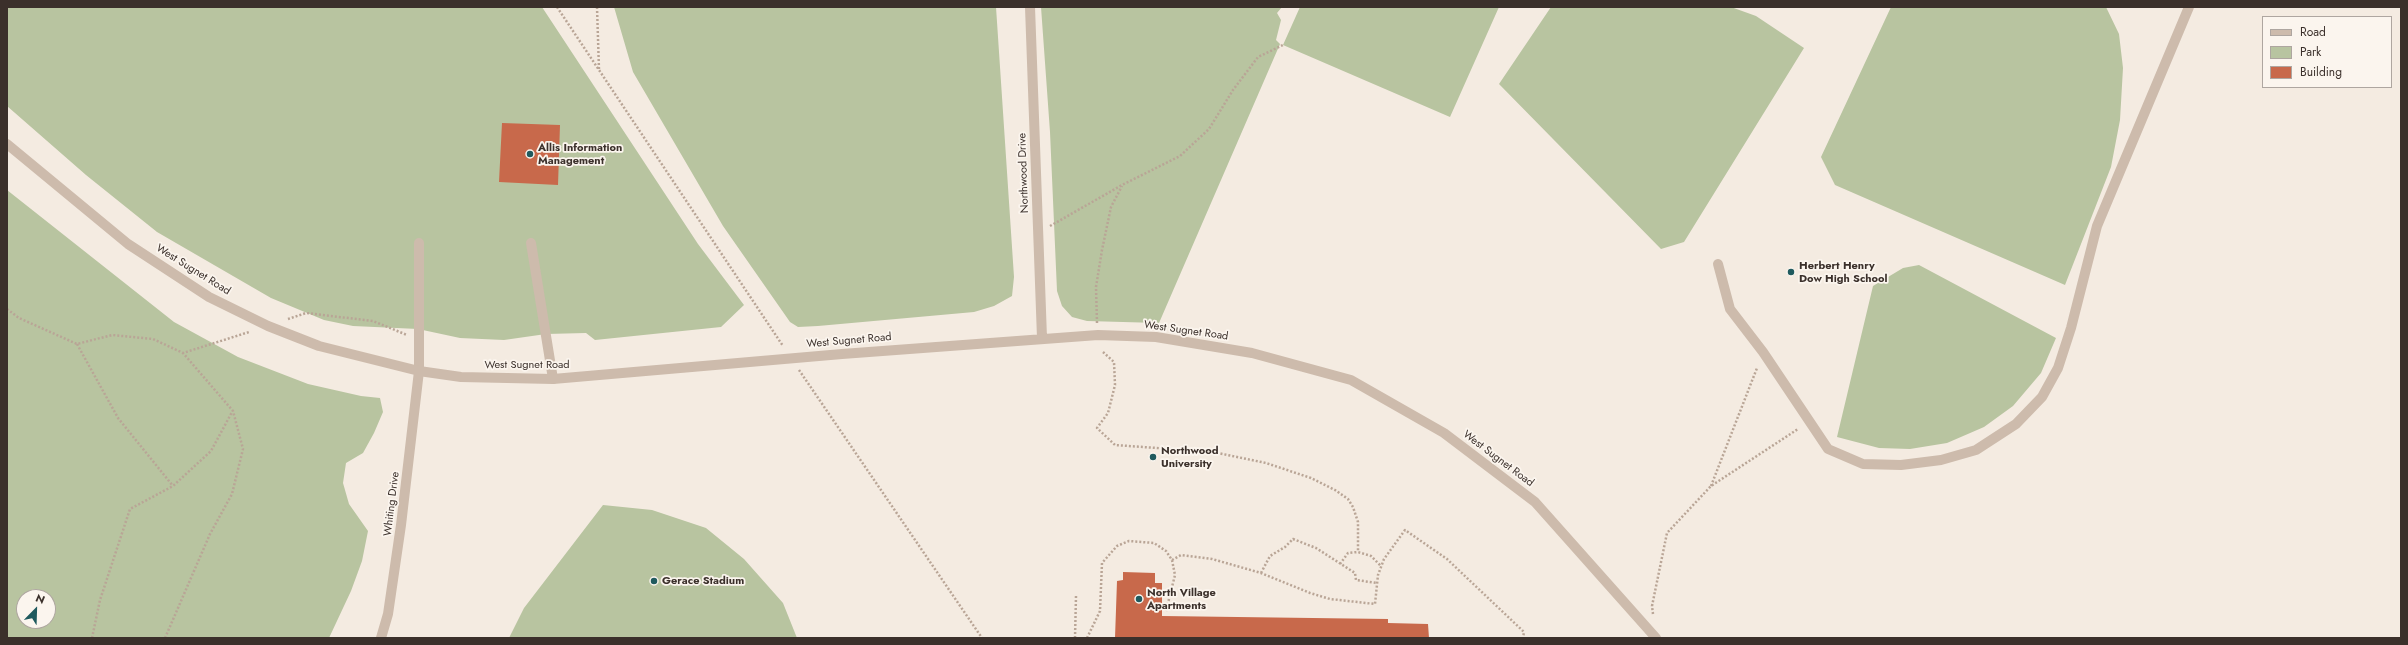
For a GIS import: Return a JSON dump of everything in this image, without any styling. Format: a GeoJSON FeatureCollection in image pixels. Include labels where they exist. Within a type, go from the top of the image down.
{"type":"FeatureCollection","features":[{"type":"Feature","properties":{"kind":"street","name":"Northwood Drive"},"geometry":{"type":"LineString","coordinates":[[1030,7],[1042,338]]}},
{"type":"Feature","properties":{"kind":"street"},"geometry":{"type":"LineString","coordinates":[[1718,264],[1730,308],[1763,352],[1808,422],[1828,449],[1863,464],[1902,465],[1941,460],[1976,450],[2016,424],[2042,397],[2058,368],[2071,328],[2097,226],[2189,7]]}},
{"type":"Feature","properties":{"kind":"street","name":"West Sugnet Road"},"geometry":{"type":"LineString","coordinates":[[7,144],[128,244],[209,296],[268,326],[319,346],[418,371],[484,378],[553,379],[791,358],[1098,335],[1156,337],[1252,352],[1351,380],[1444,433],[1535,502],[1655,637]]}},
{"type":"Feature","properties":{"kind":"street","name":"Whiting Drive"},"geometry":{"type":"LineString","coordinates":[[381,638],[388,614],[402,525],[418,371],[419,243]]}},
{"type":"Feature","properties":{"kind":"street"},"geometry":{"type":"LineString","coordinates":[[531,243],[553,379]]}},
{"type":"Feature","properties":{"kind":"path"},"geometry":{"type":"LineString","coordinates":[[557,7],[791,358],[982,638]]}},
{"type":"Feature","properties":{"kind":"path"},"geometry":{"type":"LineString","coordinates":[[597,7],[600,71]]}},
{"type":"Feature","properties":{"kind":"path"},"geometry":{"type":"LineString","coordinates":[[1038,233],[1122,185],[1180,156],[1209,129],[1233,90],[1258,57],[1283,45]]}},
{"type":"Feature","properties":{"kind":"path"},"geometry":{"type":"LineString","coordinates":[[1098,335],[1096,287],[1110,207],[1122,185]]}},
{"type":"Feature","properties":{"kind":"path"},"geometry":{"type":"LineString","coordinates":[[7,309],[20,318],[77,344],[118,418],[173,486]]}},
{"type":"Feature","properties":{"kind":"path"},"geometry":{"type":"LineString","coordinates":[[183,353],[306,313],[373,321],[418,340]]}},
{"type":"Feature","properties":{"kind":"path"},"geometry":{"type":"LineString","coordinates":[[77,344],[112,334],[153,339],[183,353],[233,411],[244,449],[232,494],[210,534],[165,638]]}},
{"type":"Feature","properties":{"kind":"path"},"geometry":{"type":"LineString","coordinates":[[1102,352],[1114,362],[1115,385],[1108,413],[1097,428],[1115,445],[1213,452],[1266,462],[1311,478],[1335,490],[1348,499],[1353,507],[1358,522],[1358,552]]}},
{"type":"Feature","properties":{"kind":"path"},"geometry":{"type":"LineString","coordinates":[[1711,486],[1763,352]]}},
{"type":"Feature","properties":{"kind":"path"},"geometry":{"type":"LineString","coordinates":[[92,638],[100,600],[130,509],[173,486],[211,451],[233,411]]}},
{"type":"Feature","properties":{"kind":"path"},"geometry":{"type":"LineString","coordinates":[[1655,637],[1652,606],[1667,533],[1711,486],[1808,422]]}},
{"type":"Feature","properties":{"kind":"path"},"geometry":{"type":"LineString","coordinates":[[1172,560],[1181,555],[1212,559],[1261,573],[1323,597],[1375,604],[1377,583],[1381,566],[1384,559],[1405,530],[1447,559],[1524,632],[1523,638]]}},
{"type":"Feature","properties":{"kind":"path"},"geometry":{"type":"LineString","coordinates":[[1261,573],[1270,556],[1285,548],[1293,538],[1316,548],[1355,573],[1356,580],[1377,583]]}},
{"type":"Feature","properties":{"kind":"path"},"geometry":{"type":"LineString","coordinates":[[1087,638],[1100,610],[1102,563],[1117,546],[1129,541],[1154,543],[1166,551],[1172,560],[1175,575],[1166,611]]}},
{"type":"Feature","properties":{"kind":"path"},"geometry":{"type":"LineString","coordinates":[[1340,564],[1348,553],[1358,552],[1371,556],[1381,566]]}},
{"type":"Feature","properties":{"kind":"path"},"geometry":{"type":"LineString","coordinates":[[1075,638],[1076,596]]}},
{"type":"Feature","properties":{"kind":"green space"},"geometry":{"type":"Polygon","coordinates":[[[7,7],[542,7],[698,244],[744,305],[721,327],[595,340],[586,333],[546,334],[504,340],[460,338],[418,329],[353,326],[324,320],[271,298],[157,232],[86,175],[7,106],[7,7]]]}},
{"type":"Feature","properties":{"kind":"green space"},"geometry":{"type":"Polygon","coordinates":[[[614,7],[996,7],[1014,277],[1012,296],[994,306],[974,312],[818,326],[798,327],[790,322],[723,226],[633,72],[614,7]]]}},
{"type":"Feature","properties":{"kind":"green space"},"geometry":{"type":"Polygon","coordinates":[[[1041,7],[1282,7],[1277,13],[1281,20],[1276,40],[1280,44],[1159,323],[1087,321],[1072,317],[1062,306],[1057,291],[1050,132],[1041,7]]]}},
{"type":"Feature","properties":{"kind":"green space"},"geometry":{"type":"Polygon","coordinates":[[[1300,7],[1499,7],[1450,117],[1283,45],[1300,7]]]}},
{"type":"Feature","properties":{"kind":"green space"},"geometry":{"type":"Polygon","coordinates":[[[1551,7],[1731,7],[1756,16],[1804,48],[1684,242],[1661,249],[1499,84],[1551,7]]]}},
{"type":"Feature","properties":{"kind":"green space"},"geometry":{"type":"Polygon","coordinates":[[[1891,7],[2106,7],[2119,34],[2123,68],[2120,120],[2111,167],[2065,285],[1835,185],[1821,157],[1891,7]]]}},
{"type":"Feature","properties":{"kind":"green space"},"geometry":{"type":"Polygon","coordinates":[[[7,190],[174,322],[238,357],[308,384],[361,396],[380,398],[383,412],[374,433],[363,453],[346,463],[343,483],[349,504],[368,531],[362,561],[351,591],[329,638],[7,638],[7,190]]]}},
{"type":"Feature","properties":{"kind":"green space"},"geometry":{"type":"Polygon","coordinates":[[[1919,265],[2056,338],[2041,373],[2013,406],[1984,427],[1947,443],[1910,449],[1879,448],[1837,437],[1873,286],[1903,268],[1919,265]]]}},
{"type":"Feature","properties":{"kind":"green space","name":"Gerace Stadium"},"geometry":{"type":"Polygon","coordinates":[[[603,505],[652,510],[706,528],[744,559],[783,603],[797,638],[509,638],[524,608],[603,505]]]}},
{"type":"Feature","properties":{"kind":"building","name":"Allis Information Management"},"geometry":{"type":"Polygon","coordinates":[[[502,123],[560,125],[558,185],[499,182],[502,123]]]}},
{"type":"Feature","properties":{"kind":"building","name":"North Village Apartments"},"geometry":{"type":"Polygon","coordinates":[[[1123,572],[1155,573],[1155,583],[1162,583],[1162,616],[1388,619],[1388,623],[1428,624],[1429,638],[1115,638],[1117,581],[1123,580],[1123,572]]]}},
{"type":"Feature","properties":{"kind":"place","name":"Allis Information Management"},"geometry":{"type":"Point","coordinates":[530,154]}},
{"type":"Feature","properties":{"kind":"place","name":"Herbert Henry Dow High School"},"geometry":{"type":"Point","coordinates":[1791,272]}},
{"type":"Feature","properties":{"kind":"place","name":"Northwood University"},"geometry":{"type":"Point","coordinates":[1153,457]}},
{"type":"Feature","properties":{"kind":"place","name":"Gerace Stadium"},"geometry":{"type":"Point","coordinates":[654,581]}},
{"type":"Feature","properties":{"kind":"place","name":"North Village Apartments"},"geometry":{"type":"Point","coordinates":[1139,599]}}]}
